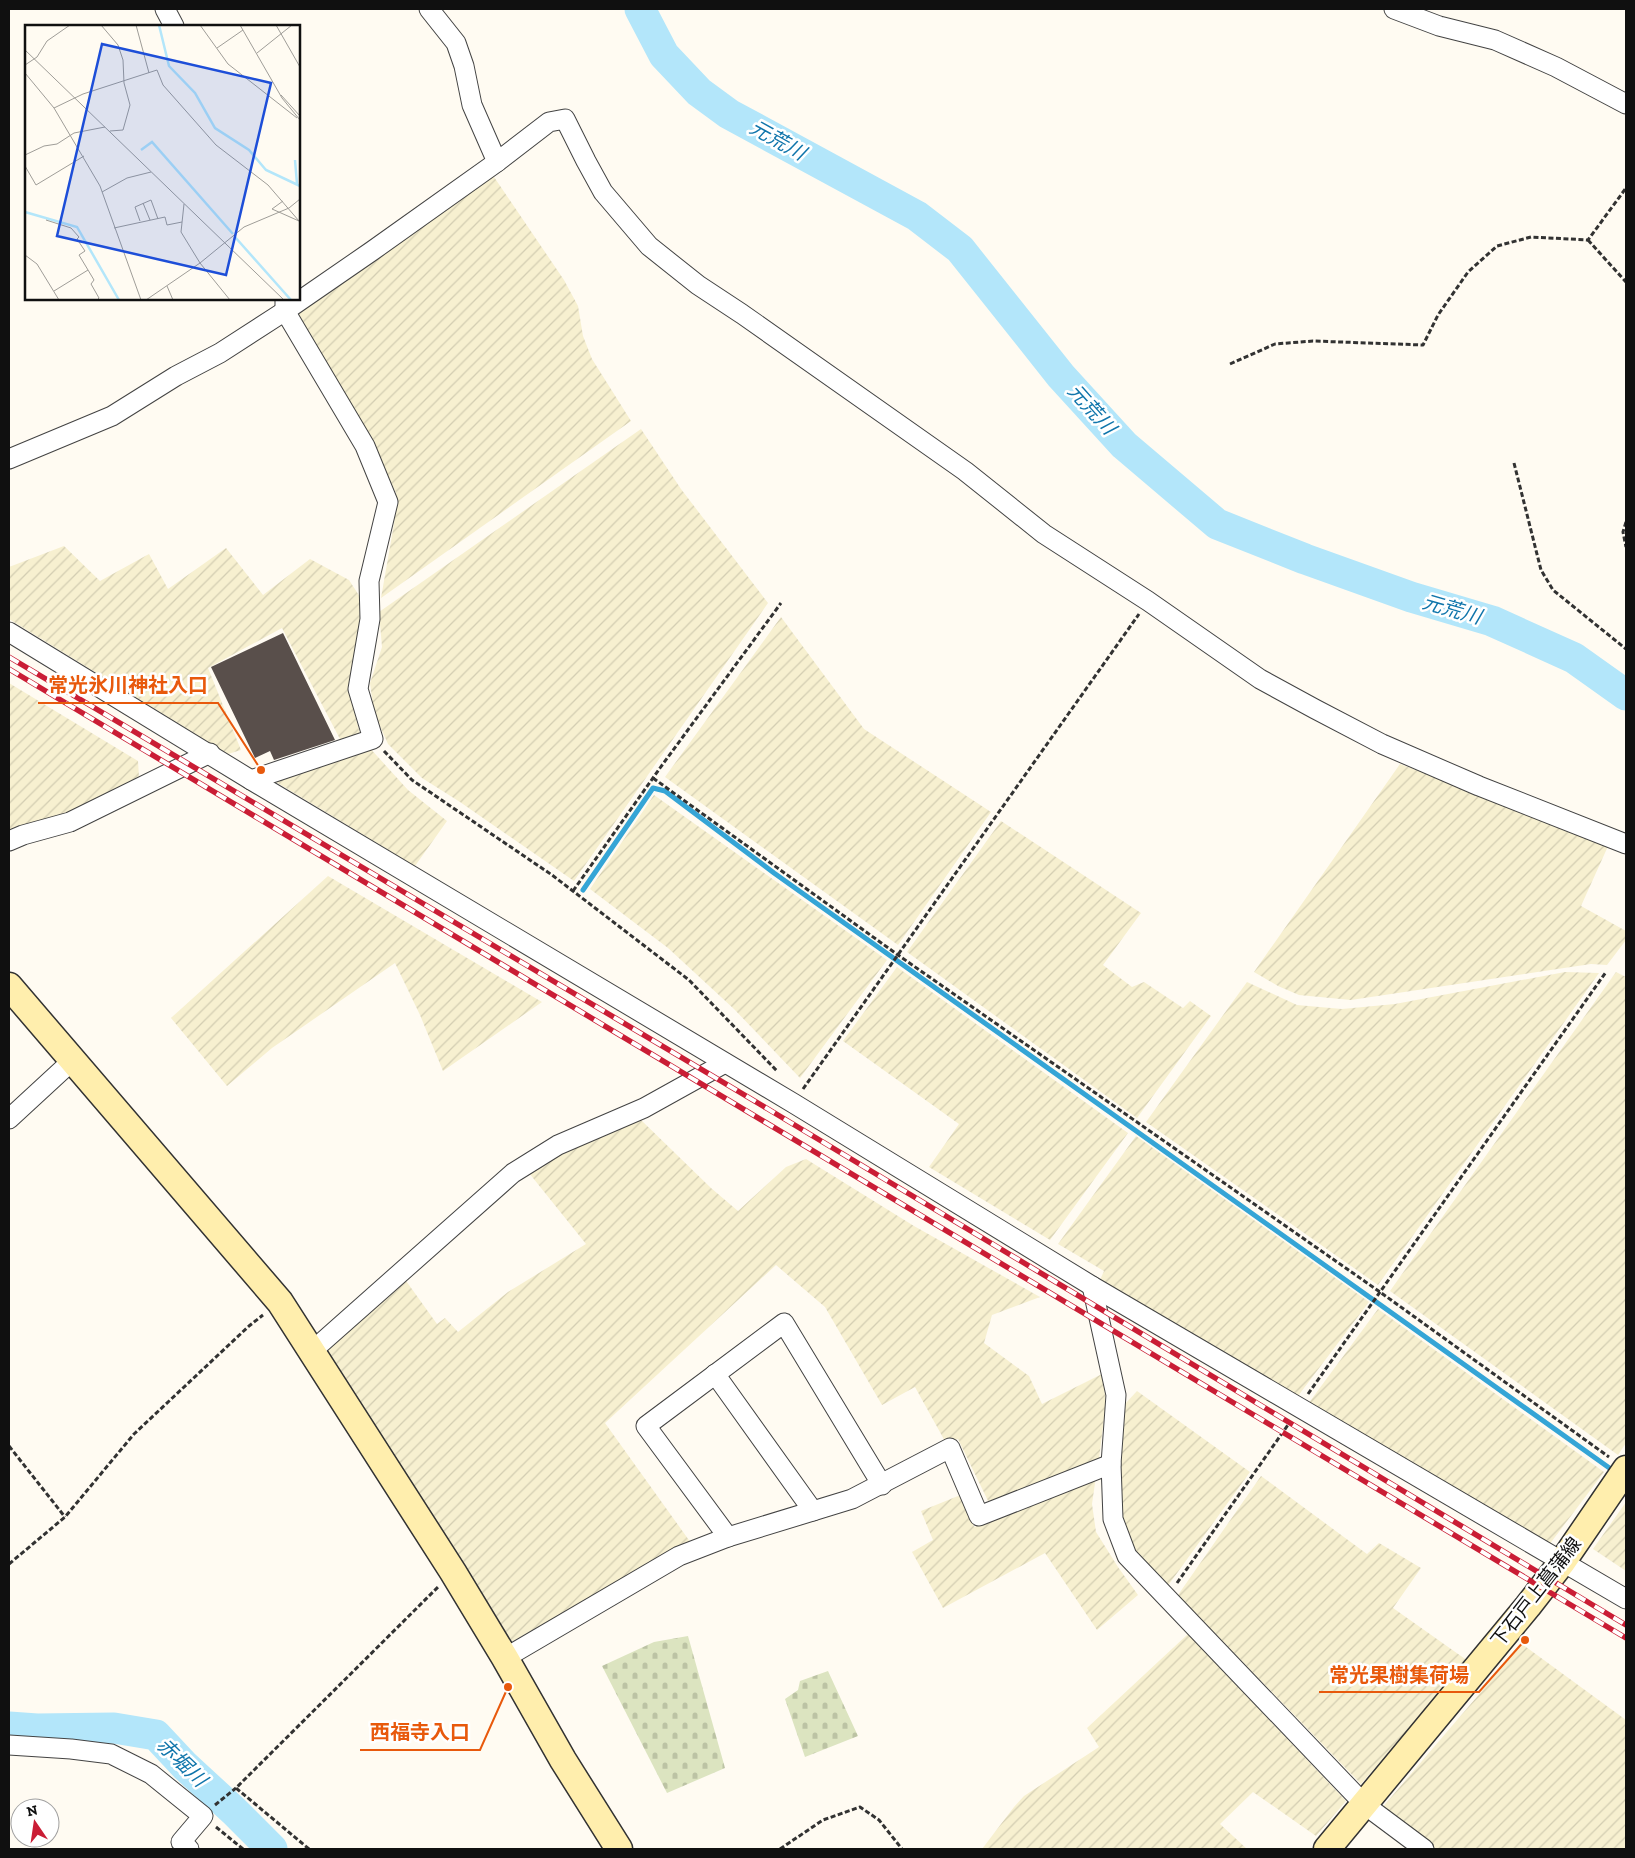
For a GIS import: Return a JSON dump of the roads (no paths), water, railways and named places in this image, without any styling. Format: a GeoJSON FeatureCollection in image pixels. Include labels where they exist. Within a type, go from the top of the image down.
{"type":"FeatureCollection","features":[{"type":"Feature","properties":{"kind":"street"},"geometry":{"type":"LineString","coordinates":[[165,9],[173,25]]}},
{"type":"Feature","properties":{"kind":"street"},"geometry":{"type":"LineString","coordinates":[[429,9],[456,44],[464,66],[472,105],[497,162]]}},
{"type":"Feature","properties":{"kind":"street"},"geometry":{"type":"LineString","coordinates":[[1394,9],[1439,26],[1495,40],[1556,67],[1626,104]]}},
{"type":"Feature","properties":{"kind":"street"},"geometry":{"type":"LineString","coordinates":[[300,295],[497,162],[549,122],[565,119],[603,192],[649,246],[698,285],[965,471],[1044,534],[1148,601],[1260,679],[1382,744],[1479,786],[1626,844]]}},
{"type":"Feature","properties":{"kind":"street"},"geometry":{"type":"LineString","coordinates":[[9,459],[112,416],[176,376],[220,353],[285,305],[365,446],[388,502],[369,582],[370,619],[358,689],[373,739],[251,780]]}},
{"type":"Feature","properties":{"kind":"street"},"geometry":{"type":"LineString","coordinates":[[9,632],[210,753],[251,780],[793,1103],[1092,1286],[1626,1599]]}},
{"type":"Feature","properties":{"kind":"street"},"geometry":{"type":"LineString","coordinates":[[9,841],[70,822],[210,753]]}},
{"type":"Feature","properties":{"kind":"street"},"geometry":{"type":"LineString","coordinates":[[9,986],[280,1302],[453,1572],[564,1760],[620,1849]]}},
{"type":"Feature","properties":{"kind":"street"},"geometry":{"type":"LineString","coordinates":[[9,1119],[74,1060]]}},
{"type":"Feature","properties":{"kind":"street"},"geometry":{"type":"LineString","coordinates":[[311,1352],[513,1173],[558,1145],[644,1108],[725,1063]]}},
{"type":"Feature","properties":{"kind":"street"},"geometry":{"type":"LineString","coordinates":[[1092,1286],[1116,1395],[1111,1464],[1113,1519],[1127,1556],[1365,1804],[1424,1849]]}},
{"type":"Feature","properties":{"kind":"street"},"geometry":{"type":"LineString","coordinates":[[728,1537],[646,1426],[784,1323],[882,1485]]}},
{"type":"Feature","properties":{"kind":"street"},"geometry":{"type":"LineString","coordinates":[[715,1374],[813,1511]]}},
{"type":"Feature","properties":{"kind":"street"},"geometry":{"type":"LineString","coordinates":[[505,1658],[678,1556],[728,1537],[852,1499],[950,1448],[979,1516],[1111,1464]]}},
{"type":"Feature","properties":{"kind":"street","name":"下石戸上菖蒲線"},"geometry":{"type":"LineString","coordinates":[[1326,1849],[1365,1804],[1563,1561],[1626,1469]]}},
{"type":"Feature","properties":{"kind":"street"},"geometry":{"type":"LineString","coordinates":[[9,1745],[111,1754],[151,1774],[203,1816],[181,1842],[189,1849]]}},
{"type":"Feature","properties":{"kind":"waterway","name":"元荒川"},"geometry":{"type":"LineString","coordinates":[[640,9],[664,55],[699,92],[729,114],[917,216],[960,249],[1061,376],[1124,445],[1217,524],[1305,559],[1411,597],[1492,621],[1574,658],[1626,695]]}},
{"type":"Feature","properties":{"kind":"waterway"},"geometry":{"type":"LineString","coordinates":[[583,890],[653,788],[665,791],[774,873],[1615,1472]]}},
{"type":"Feature","properties":{"kind":"waterway","name":"赤堀川"},"geometry":{"type":"LineString","coordinates":[[9,1727],[37,1729],[114,1728],[156,1735],[185,1766],[272,1849]]}},
{"type":"Feature","properties":{"kind":"railway"},"geometry":{"type":"LineString","coordinates":[[9,657],[768,1109],[1626,1625]]}},
{"type":"Feature","properties":{"kind":"railway"},"geometry":{"type":"LineString","coordinates":[[9,669],[1626,1638]]}},
{"type":"Feature","properties":{"kind":"place","name":"常光氷川神社入口"},"geometry":{"type":"Point","coordinates":[261,770]}},
{"type":"Feature","properties":{"kind":"place","name":"常光果樹集荷場"},"geometry":{"type":"Point","coordinates":[1525,1640]}},
{"type":"Feature","properties":{"kind":"place","name":"西福寺入口"},"geometry":{"type":"Point","coordinates":[508,1687]}}]}
